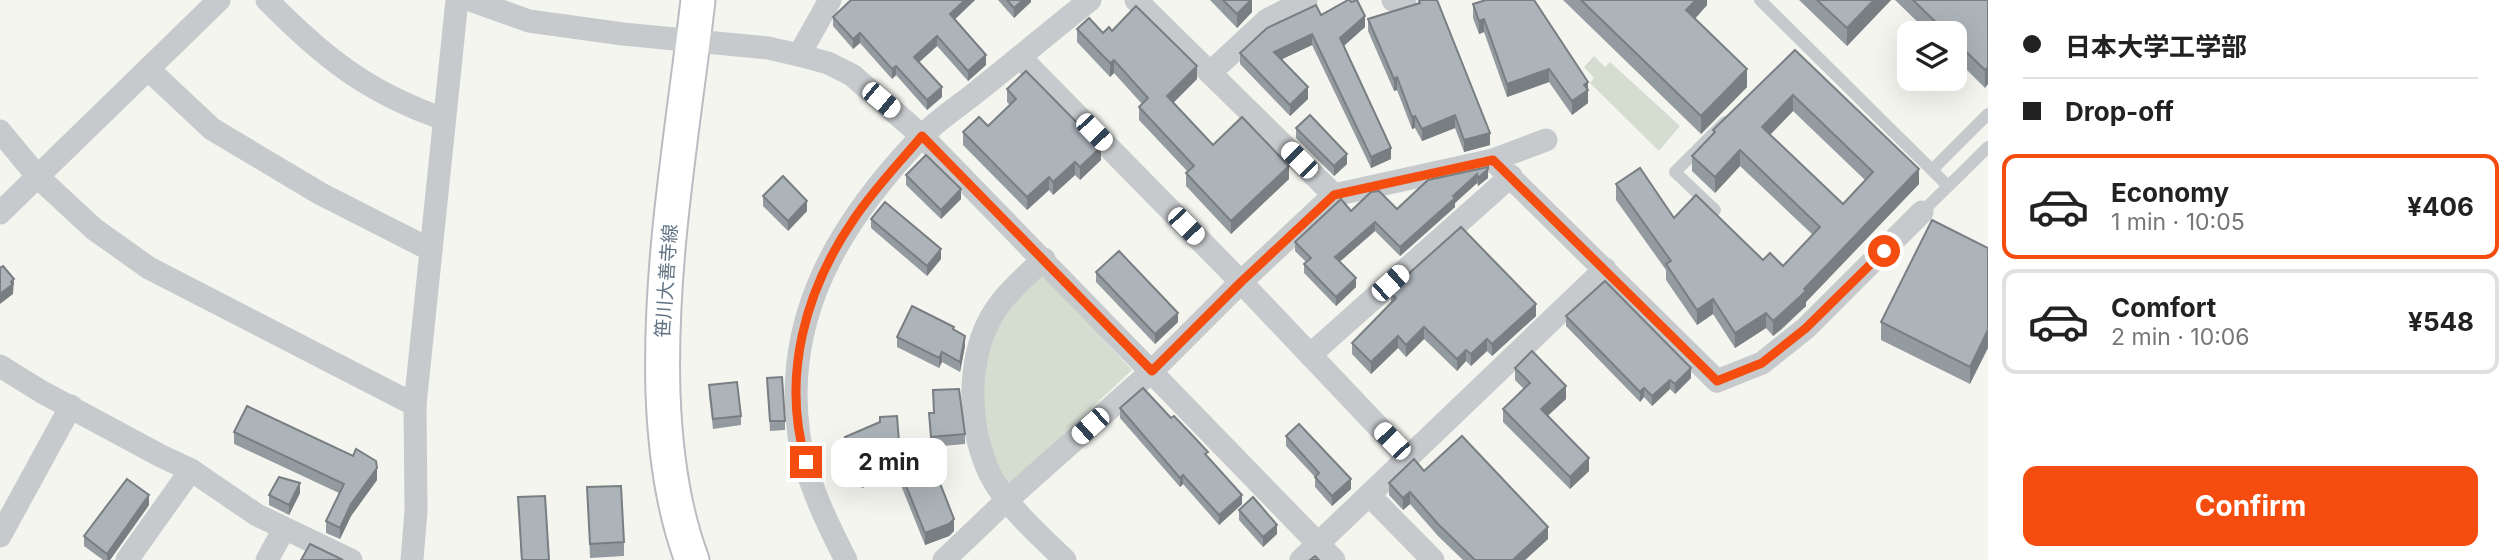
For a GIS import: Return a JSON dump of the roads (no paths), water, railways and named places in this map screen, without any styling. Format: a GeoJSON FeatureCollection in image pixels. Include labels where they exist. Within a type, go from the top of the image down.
{"type":"FeatureCollection","features":[{"type":"Feature","properties":{"kind":"street"},"geometry":{"type":"LineString","coordinates":[[0,213],[219,0]]}},
{"type":"Feature","properties":{"kind":"street"},"geometry":{"type":"LineString","coordinates":[[267,0],[305,39],[346,72],[407,106],[444,119]]}},
{"type":"Feature","properties":{"kind":"street"},"geometry":{"type":"LineString","coordinates":[[412,560],[416,511],[415,405],[457,0]]}},
{"type":"Feature","properties":{"kind":"street"},"geometry":{"type":"LineString","coordinates":[[470,0],[529,21],[768,48],[828,63],[852,75],[922,136],[1326,552]]}},
{"type":"Feature","properties":{"kind":"street","name":"笹川大善寺線"},"geometry":{"type":"LineString","coordinates":[[692,560],[668,468],[662,346],[663,296],[671,203],[698,0]]}},
{"type":"Feature","properties":{"kind":"street"},"geometry":{"type":"LineString","coordinates":[[799,55],[830,0]]}},
{"type":"Feature","properties":{"kind":"street"},"geometry":{"type":"LineString","coordinates":[[846,560],[820,509],[799,439],[795,393],[797,352],[810,305],[827,262],[855,217],[922,136],[1090,0]]}},
{"type":"Feature","properties":{"kind":"street"},"geometry":{"type":"LineString","coordinates":[[1136,0],[1334,195]]}},
{"type":"Feature","properties":{"kind":"street"},"geometry":{"type":"LineString","coordinates":[[1211,72],[1267,20],[1306,0]]}},
{"type":"Feature","properties":{"kind":"street"},"geometry":{"type":"LineString","coordinates":[[1393,0],[1405,0]]}},
{"type":"Feature","properties":{"kind":"street"},"geometry":{"type":"LineString","coordinates":[[1020,57],[1409,458]]}},
{"type":"Feature","properties":{"kind":"street"},"geometry":{"type":"LineString","coordinates":[[148,69],[212,129],[321,194],[431,250]]}},
{"type":"Feature","properties":{"kind":"street"},"geometry":{"type":"LineString","coordinates":[[0,131],[37,177],[94,229],[149,268],[415,405]]}},
{"type":"Feature","properties":{"kind":"street"},"geometry":{"type":"LineString","coordinates":[[944,560],[1152,371],[1241,282],[1334,195],[1493,160],[1546,139]]}},
{"type":"Feature","properties":{"kind":"street"},"geometry":{"type":"LineString","coordinates":[[1493,160],[1717,381],[1762,363],[1806,328],[1922,212]]}},
{"type":"Feature","properties":{"kind":"street"},"geometry":{"type":"LineString","coordinates":[[1310,355],[1511,176]]}},
{"type":"Feature","properties":{"kind":"street"},"geometry":{"type":"LineString","coordinates":[[1044,259],[1001,302],[990,321],[977,355],[972,386],[986,466],[1007,500],[1065,560]]}},
{"type":"Feature","properties":{"kind":"street"},"geometry":{"type":"LineString","coordinates":[[1301,560],[1326,552],[1369,495],[1605,269]]}},
{"type":"Feature","properties":{"kind":"street"},"geometry":{"type":"LineString","coordinates":[[0,366],[191,470],[257,515],[351,560]]}},
{"type":"Feature","properties":{"kind":"street"},"geometry":{"type":"LineString","coordinates":[[0,536],[7,507],[71,407]]}},
{"type":"Feature","properties":{"kind":"street"},"geometry":{"type":"LineString","coordinates":[[127,560],[191,470]]}},
{"type":"Feature","properties":{"kind":"street"},"geometry":{"type":"LineString","coordinates":[[1369,495],[1433,560]]}},
{"type":"Feature","properties":{"kind":"street"},"geometry":{"type":"LineString","coordinates":[[267,560],[284,529]]}},
{"type":"Feature","properties":{"kind":"lane"},"geometry":{"type":"LineString","coordinates":[[1760,0],[1799,47],[1948,186]]}},
{"type":"Feature","properties":{"kind":"lane"},"geometry":{"type":"LineString","coordinates":[[1932,170],[1988,114]]}},
{"type":"Feature","properties":{"kind":"lane"},"geometry":{"type":"LineString","coordinates":[[1715,210],[1675,172],[1730,117]]}},
{"type":"Feature","properties":{"kind":"lane"},"geometry":{"type":"LineString","coordinates":[[1922,212],[1988,147]]}}]}
